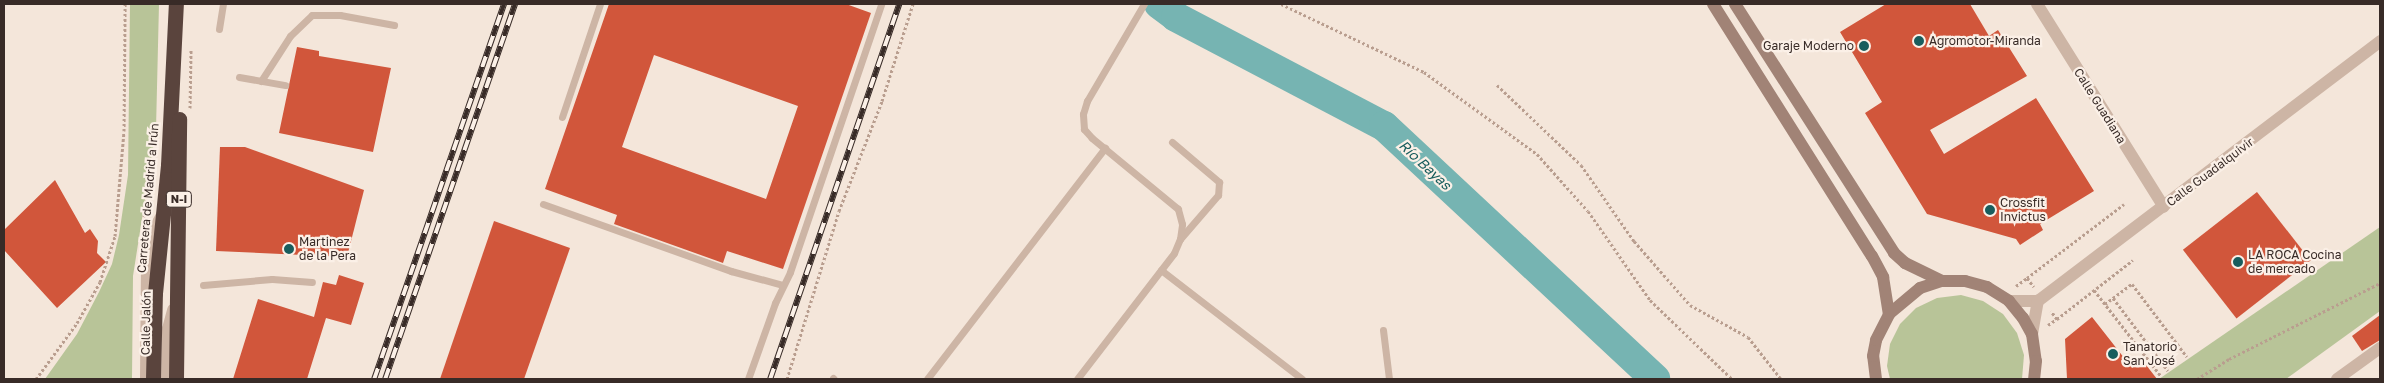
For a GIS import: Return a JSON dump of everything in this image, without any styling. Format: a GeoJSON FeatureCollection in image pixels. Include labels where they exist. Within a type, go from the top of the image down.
{"type":"FeatureCollection","features":[{"type":"Feature","properties":{"kind":"highway","name":"Carretera de Madrid a Irún"},"geometry":{"type":"LineString","coordinates":[[154,379],[155,293],[164,211],[176,4]]}},
{"type":"Feature","properties":{"kind":"highway","name":"Carretera de Madrid a Irún"},"geometry":{"type":"LineString","coordinates":[[176,20],[180,78],[176,379]]}},
{"type":"Feature","properties":{"kind":"street"},"geometry":{"type":"LineString","coordinates":[[1713,4],[1872,256],[1883,277],[1889,314]]}},
{"type":"Feature","properties":{"kind":"street"},"geometry":{"type":"LineString","coordinates":[[1735,4],[1894,253],[1905,263],[1942,281]]}},
{"type":"Feature","properties":{"kind":"street","name":"Calle Guadiana"},"geometry":{"type":"LineString","coordinates":[[2037,4],[2164,207]]}},
{"type":"Feature","properties":{"kind":"street","name":"Calle Guadalquivir"},"geometry":{"type":"LineString","coordinates":[[2038,301],[2380,41]]}},
{"type":"Feature","properties":{"kind":"street","name":"Calle Jalón"},"geometry":{"type":"LineString","coordinates":[[146,379],[148,262],[151,235],[164,211]]}},
{"type":"Feature","properties":{"kind":"street"},"geometry":{"type":"LineString","coordinates":[[1876,379],[1873,356],[1876,340],[1889,314],[1920,288],[1942,281],[1965,281],[1987,287],[2009,301],[2032,334]]}},
{"type":"Feature","properties":{"kind":"street","name":"Carretera de Madrid a Irún"},"geometry":{"type":"LineString","coordinates":[[167,379],[168,329],[178,291]]}},
{"type":"Feature","properties":{"kind":"street"},"geometry":{"type":"LineString","coordinates":[[2009,301],[2038,301],[2032,334],[2036,361],[2034,379]]}},
{"type":"Feature","properties":{"kind":"street"},"geometry":{"type":"LineString","coordinates":[[2337,379],[2380,348]]}},
{"type":"Feature","properties":{"kind":"lane"},"geometry":{"type":"LineString","coordinates":[[219,29],[223,4]]}},
{"type":"Feature","properties":{"kind":"lane"},"geometry":{"type":"LineString","coordinates":[[562,117],[600,4]]}},
{"type":"Feature","properties":{"kind":"lane"},"geometry":{"type":"LineString","coordinates":[[748,379],[783,285],[790,272],[881,4]]}},
{"type":"Feature","properties":{"kind":"lane"},"geometry":{"type":"LineString","coordinates":[[1144,4],[1083,114],[1084,129],[1178,209],[1182,224],[1180,239]]}},
{"type":"Feature","properties":{"kind":"lane"},"geometry":{"type":"LineString","coordinates":[[261,81],[290,36],[312,15],[340,15],[394,25]]}},
{"type":"Feature","properties":{"kind":"lane"},"geometry":{"type":"LineString","coordinates":[[239,78],[285,85]]}},
{"type":"Feature","properties":{"kind":"lane"},"geometry":{"type":"LineString","coordinates":[[1077,379],[1161,270],[1180,239],[1218,195],[1219,182],[1172,142]]}},
{"type":"Feature","properties":{"kind":"lane"},"geometry":{"type":"LineString","coordinates":[[927,379],[1105,148]]}},
{"type":"Feature","properties":{"kind":"lane"},"geometry":{"type":"LineString","coordinates":[[543,204],[731,271],[783,285]]}},
{"type":"Feature","properties":{"kind":"lane"},"geometry":{"type":"LineString","coordinates":[[1161,270],[1302,379]]}},
{"type":"Feature","properties":{"kind":"lane"},"geometry":{"type":"LineString","coordinates":[[202,285],[272,279],[312,282]]}},
{"type":"Feature","properties":{"kind":"lane"},"geometry":{"type":"LineString","coordinates":[[1383,330],[1389,379]]}},
{"type":"Feature","properties":{"kind":"path"},"geometry":{"type":"LineString","coordinates":[[36,379],[54,358],[95,290],[115,236],[124,131],[125,4]]}},
{"type":"Feature","properties":{"kind":"path"},"geometry":{"type":"LineString","coordinates":[[787,379],[839,211],[882,101],[913,4]]}},
{"type":"Feature","properties":{"kind":"path"},"geometry":{"type":"LineString","coordinates":[[1281,4],[1424,72],[1537,154],[1588,211],[1650,300],[1732,379]]}},
{"type":"Feature","properties":{"kind":"path"},"geometry":{"type":"LineString","coordinates":[[1497,85],[1581,165],[1634,241],[1690,306],[1748,337],[1781,379]]}},
{"type":"Feature","properties":{"kind":"path"},"geometry":{"type":"LineString","coordinates":[[2027,278],[2124,204]]}},
{"type":"Feature","properties":{"kind":"path"},"geometry":{"type":"LineString","coordinates":[[2057,319],[2133,260]]}},
{"type":"Feature","properties":{"kind":"path"},"geometry":{"type":"LineString","coordinates":[[2197,379],[2229,358],[2380,283]]}},
{"type":"Feature","properties":{"kind":"path"},"geometry":{"type":"LineString","coordinates":[[2105,304],[2132,284],[2187,357]]}},
{"type":"Feature","properties":{"kind":"path"},"geometry":{"type":"LineString","coordinates":[[2094,290],[2161,376]]}},
{"type":"Feature","properties":{"kind":"path"},"geometry":{"type":"LineString","coordinates":[[2113,298],[2168,370]]}},
{"type":"Feature","properties":{"kind":"green space"},"geometry":{"type":"Polygon","coordinates":[[[130,4],[159,4],[156,129],[133,276],[132,379],[45,379],[77,334],[99,292],[112,264],[119,235],[128,175],[130,4]]]}},
{"type":"Feature","properties":{"kind":"green space"},"geometry":{"type":"Polygon","coordinates":[[[2380,227],[2380,311],[2286,379],[2159,379],[2380,227]]]}},
{"type":"Feature","properties":{"kind":"green space"},"geometry":{"type":"Polygon","coordinates":[[[1961,295],[1983,301],[2003,314],[2017,333],[2024,355],[2022,379],[1890,379],[1887,366],[1890,344],[1900,324],[1916,308],[1937,298],[1961,295]]]}},
{"type":"Feature","properties":{"kind":"building"},"geometry":{"type":"Polygon","coordinates":[[[609,4],[846,4],[871,13],[783,269],[727,251],[723,263],[614,224],[617,215],[545,189],[609,4]],[[654,55],[622,147],[766,199],[798,106],[654,55]]]}},
{"type":"Feature","properties":{"kind":"building"},"geometry":{"type":"Polygon","coordinates":[[[1886,4],[1970,4],[1989,36],[1998,30],[2027,76],[1930,130],[1944,154],[2036,98],[2094,191],[2040,224],[2043,230],[2020,245],[2016,239],[1927,214],[1865,113],[1882,102],[1840,32],[1886,4]]]}},
{"type":"Feature","properties":{"kind":"building"},"geometry":{"type":"Polygon","coordinates":[[[297,47],[319,51],[319,56],[391,68],[373,152],[279,133],[297,47]]]}},
{"type":"Feature","properties":{"kind":"building"},"geometry":{"type":"Polygon","coordinates":[[[220,147],[245,147],[364,190],[347,257],[216,251],[220,147]]]}},
{"type":"Feature","properties":{"kind":"building"},"geometry":{"type":"Polygon","coordinates":[[[55,180],[85,233],[90,229],[98,241],[97,253],[106,262],[57,308],[4,250],[4,230],[55,180]]]}},
{"type":"Feature","properties":{"kind":"building"},"geometry":{"type":"Polygon","coordinates":[[[2257,192],[2311,261],[2236,318],[2183,250],[2257,192]]]}},
{"type":"Feature","properties":{"kind":"building"},"geometry":{"type":"Polygon","coordinates":[[[494,221],[570,248],[524,379],[440,379],[494,221]]]}},
{"type":"Feature","properties":{"kind":"building"},"geometry":{"type":"Polygon","coordinates":[[[339,275],[364,283],[351,325],[326,318],[307,379],[233,379],[258,299],[314,317],[323,282],[336,285],[339,275]]]}},
{"type":"Feature","properties":{"kind":"building"},"geometry":{"type":"Polygon","coordinates":[[[2380,315],[2380,340],[2362,351],[2352,336],[2380,315]]]}},
{"type":"Feature","properties":{"kind":"building"},"geometry":{"type":"Polygon","coordinates":[[[2092,317],[2132,368],[2143,361],[2157,379],[2067,379],[2065,339],[2092,317]]]}},
{"type":"Feature","properties":{"kind":"waterway","name":"Río Bayas"},"geometry":{"type":"LineString","coordinates":[[1159,4],[1176,17],[1384,126],[1655,379]]}},
{"type":"Feature","properties":{"kind":"railway"},"geometry":{"type":"LineString","coordinates":[[374,379],[504,4]]}},
{"type":"Feature","properties":{"kind":"railway"},"geometry":{"type":"LineString","coordinates":[[385,379],[515,4]]}},
{"type":"Feature","properties":{"kind":"railway"},"geometry":{"type":"LineString","coordinates":[[770,379],[899,4]]}},
{"type":"Feature","properties":{"kind":"place","name":"Agromotor-Miranda"},"geometry":{"type":"Point","coordinates":[1919,41]}},
{"type":"Feature","properties":{"kind":"place","name":"Garaje Moderno"},"geometry":{"type":"Point","coordinates":[1864,46]}},
{"type":"Feature","properties":{"kind":"place","name":"Crossfit Invictus"},"geometry":{"type":"Point","coordinates":[1990,210]}},
{"type":"Feature","properties":{"kind":"place","name":"Martinez de la Pera"},"geometry":{"type":"Point","coordinates":[289,249]}},
{"type":"Feature","properties":{"kind":"place","name":"LA ROCA Cocina de mercado"},"geometry":{"type":"Point","coordinates":[2238,262]}},
{"type":"Feature","properties":{"kind":"place","name":"Tanatorio San José"},"geometry":{"type":"Point","coordinates":[2113,354]}}]}
